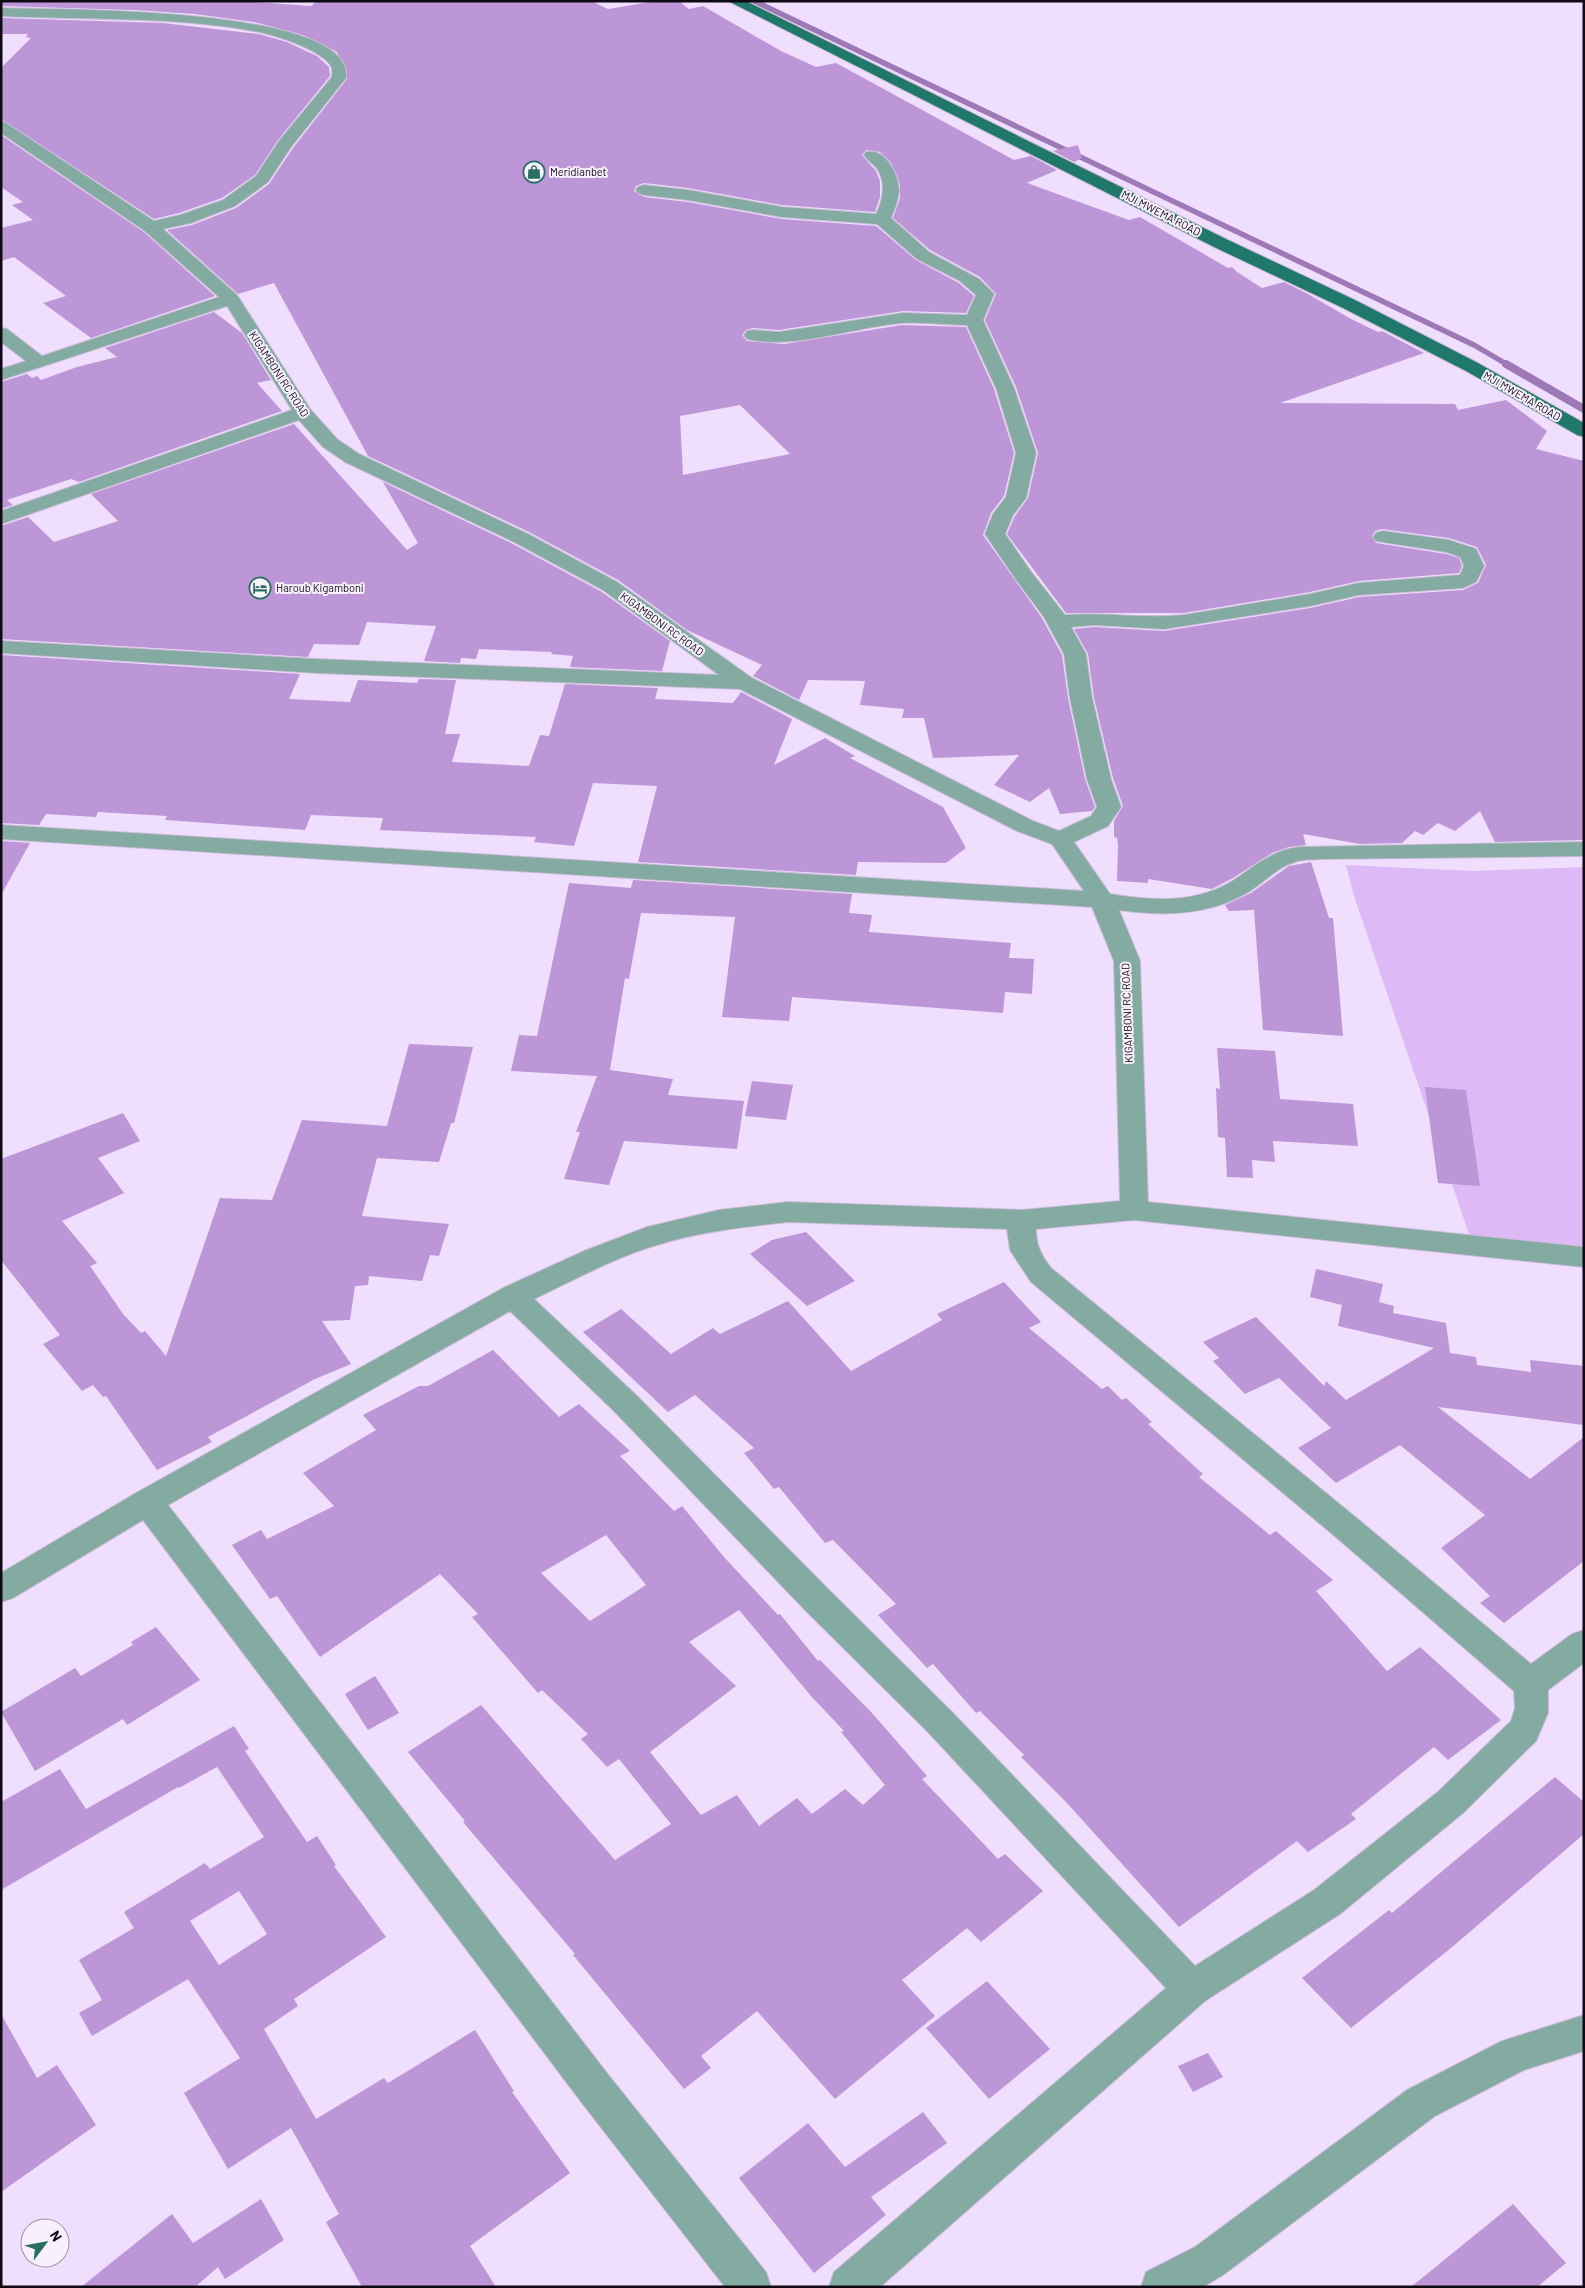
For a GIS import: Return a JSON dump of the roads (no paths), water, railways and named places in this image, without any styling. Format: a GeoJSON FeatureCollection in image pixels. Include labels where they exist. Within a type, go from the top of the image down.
{"type":"FeatureCollection","features":[{"type":"Feature","properties":{"kind":"main road","name":"MJI MWEMA ROAD"},"geometry":{"type":"LineString","coordinates":[[735,1],[967,114],[1220,243],[1349,304],[1472,367],[1584,431]]}},
{"type":"Feature","properties":{"kind":"street"},"geometry":{"type":"LineString","coordinates":[[1,12],[159,18],[254,26],[274,31],[313,47],[337,64],[340,70],[338,78],[284,144],[262,179],[229,203],[185,219],[151,227]]}},
{"type":"Feature","properties":{"kind":"street","name":"KIGAMBONI RC ROAD"},"geometry":{"type":"LineString","coordinates":[[3,128],[151,227],[231,299],[303,412],[330,442],[352,458],[521,538],[610,586],[744,682],[1025,826],[1060,839],[1102,900],[1126,961],[1134,1210]]}},
{"type":"Feature","properties":{"kind":"street"},"geometry":{"type":"LineString","coordinates":[[872,155],[887,170],[889,179],[891,200],[882,219]]}},
{"type":"Feature","properties":{"kind":"street"},"geometry":{"type":"LineString","coordinates":[[644,190],[688,195],[782,212],[882,219],[928,259],[980,286],[986,294],[974,320],[1005,388],[1026,452],[1016,498],[1003,514],[995,534],[1024,578],[1058,622],[1075,654],[1083,707],[1099,779],[1109,807],[1100,821],[1060,839]]}},
{"type":"Feature","properties":{"kind":"street"},"geometry":{"type":"LineString","coordinates":[[1,375],[231,299]]}},
{"type":"Feature","properties":{"kind":"street"},"geometry":{"type":"LineString","coordinates":[[752,335],[779,337],[904,318],[974,320]]}},
{"type":"Feature","properties":{"kind":"street"},"geometry":{"type":"LineString","coordinates":[[1,333],[40,363]]}},
{"type":"Feature","properties":{"kind":"street"},"geometry":{"type":"LineString","coordinates":[[1,518],[303,412]]}},
{"type":"Feature","properties":{"kind":"street"},"geometry":{"type":"LineString","coordinates":[[1058,622],[1094,619],[1164,623],[1184,621],[1310,600],[1358,589],[1462,582],[1469,578],[1474,566],[1469,553],[1449,546],[1383,537]]}},
{"type":"Feature","properties":{"kind":"street"},"geometry":{"type":"LineString","coordinates":[[1,648],[316,666],[744,682]]}},
{"type":"Feature","properties":{"kind":"street"},"geometry":{"type":"LineString","coordinates":[[1,832],[1102,900],[1144,908],[1181,907],[1202,903],[1235,890],[1290,855],[1332,852],[1584,849]]}},
{"type":"Feature","properties":{"kind":"street"},"geometry":{"type":"LineString","coordinates":[[1,1589],[147,1502],[513,1296],[594,1258],[657,1234],[719,1220],[788,1212],[1022,1220],[1134,1210],[1584,1257]]}},
{"type":"Feature","properties":{"kind":"street"},"geometry":{"type":"LineString","coordinates":[[849,2287],[1192,1989],[1327,1902],[1451,1802],[1524,1731],[1531,1717],[1534,1700],[1530,1684],[1406,1575],[1232,1436],[1041,1275],[1027,1258],[1020,1239],[1022,1220]]}},
{"type":"Feature","properties":{"kind":"street"},"geometry":{"type":"LineString","coordinates":[[513,1296],[626,1403],[818,1601],[940,1722],[1192,1989]]}},
{"type":"Feature","properties":{"kind":"street"},"geometry":{"type":"LineString","coordinates":[[147,1502],[596,2090],[751,2287]]}},
{"type":"Feature","properties":{"kind":"street"},"geometry":{"type":"LineString","coordinates":[[1530,1684],[1584,1644]]}},
{"type":"Feature","properties":{"kind":"street"},"geometry":{"type":"LineString","coordinates":[[1161,2287],[1209,2261],[1421,2103],[1516,2054],[1584,2032]]}},
{"type":"Feature","properties":{"kind":"waterway"},"geometry":{"type":"LineString","coordinates":[[754,1],[1474,345],[1508,365]]}},
{"type":"Feature","properties":{"kind":"waterway"},"geometry":{"type":"LineString","coordinates":[[1506,364],[1584,409]]}},
{"type":"Feature","properties":{"kind":"place","name":"Meridianbet"},"geometry":{"type":"Point","coordinates":[534,172]}},
{"type":"Feature","properties":{"kind":"place","name":"Haroub Kigamboni"},"geometry":{"type":"Point","coordinates":[260,588]}}]}
